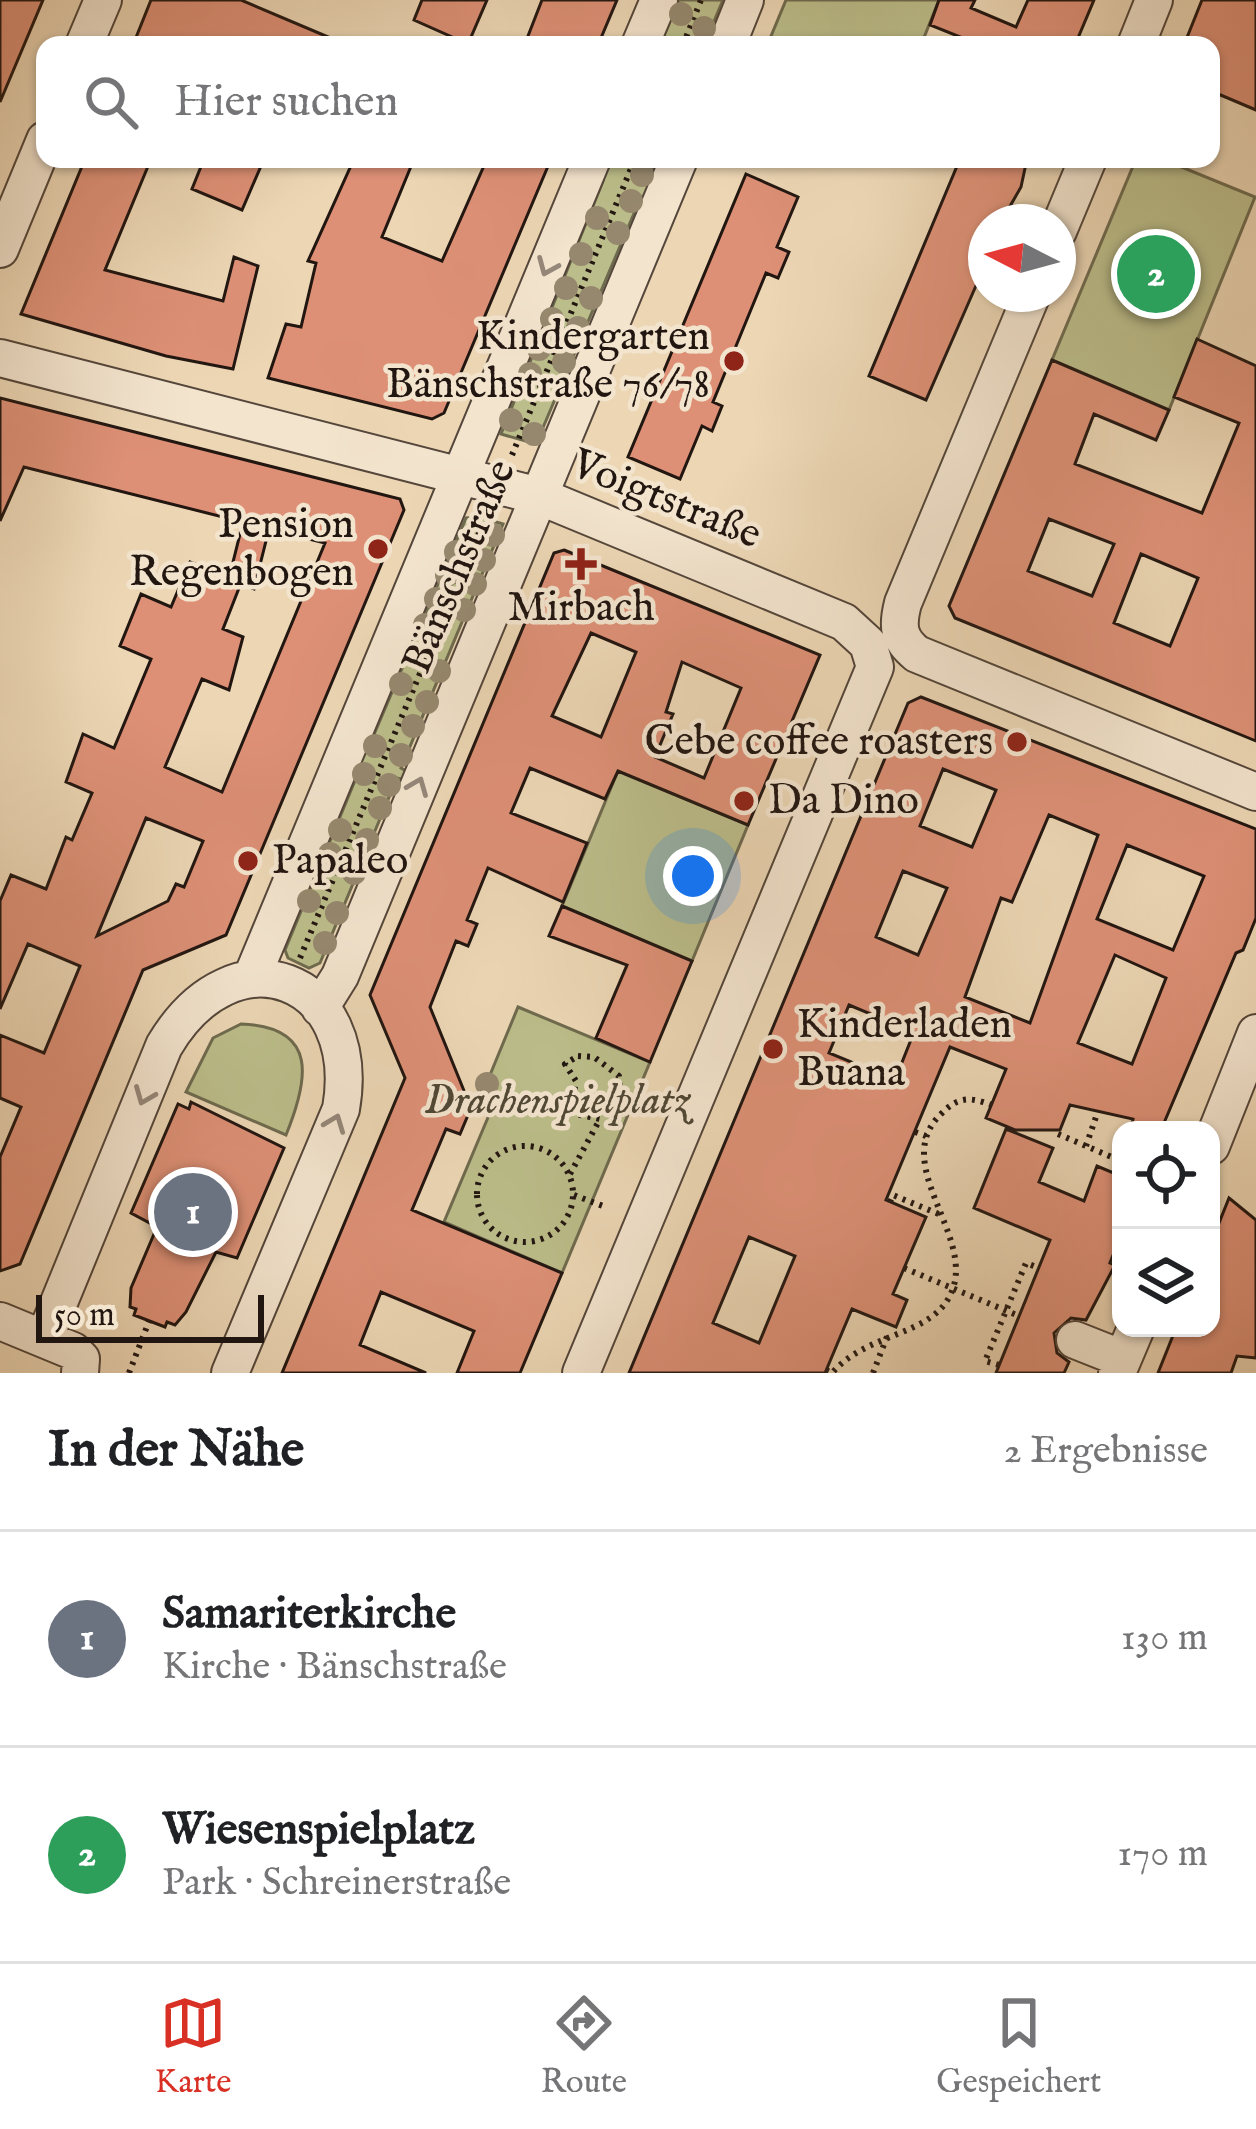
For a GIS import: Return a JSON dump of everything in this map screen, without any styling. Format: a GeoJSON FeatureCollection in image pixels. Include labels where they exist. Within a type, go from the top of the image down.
{"type":"FeatureCollection","features":[{"type":"Feature","properties":{"kind":"street"},"geometry":{"type":"LineString","coordinates":[[88,36],[103,0]]}},
{"type":"Feature","properties":{"kind":"street"},"geometry":{"type":"LineString","coordinates":[[644,36],[658,0]]}},
{"type":"Feature","properties":{"kind":"street"},"geometry":{"type":"LineString","coordinates":[[731,36],[746,0]]}},
{"type":"Feature","properties":{"kind":"street"},"geometry":{"type":"LineString","coordinates":[[1140,36],[1154,0]]}},
{"type":"Feature","properties":{"kind":"street"},"geometry":{"type":"LineString","coordinates":[[0,249],[36,162]]}},
{"type":"Feature","properties":{"kind":"street","name":"Bänschstraße"},"geometry":{"type":"LineString","coordinates":[[252,977],[588,168]]}},
{"type":"Feature","properties":{"kind":"street","name":"Bänschstraße"},"geometry":{"type":"LineString","coordinates":[[320,1008],[340,976],[675,168]]}},
{"type":"Feature","properties":{"kind":"street"},"geometry":{"type":"LineString","coordinates":[[1069,204],[1084,168]]}},
{"type":"Feature","properties":{"kind":"street"},"geometry":{"type":"LineString","coordinates":[[581,1373],[1024,312]]}},
{"type":"Feature","properties":{"kind":"street","name":"Voigtstraße"},"geometry":{"type":"LineString","coordinates":[[0,358],[539,496],[1256,792]]}},
{"type":"Feature","properties":{"kind":"street"},"geometry":{"type":"LineString","coordinates":[[44,1339],[164,1046],[182,1016],[202,996],[252,977],[289,985],[320,1008],[345,1061],[341,1108],[230,1373]]}},
{"type":"Feature","properties":{"kind":"street"},"geometry":{"type":"LineString","coordinates":[[1220,1123],[1256,1033]]}},
{"type":"Feature","properties":{"kind":"street"},"geometry":{"type":"LineString","coordinates":[[0,1321],[44,1339],[80,1366]]}},
{"type":"Feature","properties":{"kind":"street"},"geometry":{"type":"LineString","coordinates":[[1075,1340],[1125,1353]]}},
{"type":"Feature","properties":{"kind":"path"},"geometry":{"type":"LineString","coordinates":[[686,36],[701,0]]}},
{"type":"Feature","properties":{"kind":"path"},"geometry":{"type":"LineString","coordinates":[[599,168],[663,198]]}},
{"type":"Feature","properties":{"kind":"path"},"geometry":{"type":"LineString","coordinates":[[289,985],[631,168]]}},
{"type":"Feature","properties":{"kind":"path"},"geometry":{"type":"LineString","coordinates":[[346,751],[420,782]]}},
{"type":"Feature","properties":{"kind":"path"},"geometry":{"type":"LineString","coordinates":[[568,1178],[600,1119],[621,1095],[619,1076],[609,1065],[578,1056],[565,1064],[576,1081],[570,1113],[585,1120],[600,1119]]}},
{"type":"Feature","properties":{"kind":"path"},"geometry":{"type":"LineString","coordinates":[[621,1095],[645,1105]]}},
{"type":"Feature","properties":{"kind":"path"},"geometry":{"type":"LineString","coordinates":[[826,1370],[832,1373],[850,1352],[927,1322],[953,1291],[956,1264],[925,1161],[926,1136],[956,1101],[965,1098],[992,1105]]}},
{"type":"Feature","properties":{"kind":"path"},"geometry":{"type":"LineString","coordinates":[[1086,1146],[1098,1111]]}},
{"type":"Feature","properties":{"kind":"path"},"geometry":{"type":"LineString","coordinates":[[915,1132],[926,1136]]}},
{"type":"Feature","properties":{"kind":"path"},"geometry":{"type":"LineString","coordinates":[[1058,1134],[1112,1158]]}},
{"type":"Feature","properties":{"kind":"path"},"geometry":{"type":"LineString","coordinates":[[522,1145],[548,1151],[565,1166],[574,1195],[565,1223],[531,1244],[510,1242],[491,1230],[478,1210],[477,1185],[488,1161],[522,1145]]}},
{"type":"Feature","properties":{"kind":"path"},"geometry":{"type":"LineString","coordinates":[[574,1195],[602,1206]]}},
{"type":"Feature","properties":{"kind":"path"},"geometry":{"type":"LineString","coordinates":[[890,1202],[893,1195],[941,1215]]}},
{"type":"Feature","properties":{"kind":"path"},"geometry":{"type":"LineString","coordinates":[[999,1365],[985,1361],[1005,1312],[1026,1263],[1039,1268]]}},
{"type":"Feature","properties":{"kind":"path"},"geometry":{"type":"LineString","coordinates":[[904,1268],[1019,1316]]}},
{"type":"Feature","properties":{"kind":"path"},"geometry":{"type":"LineString","coordinates":[[129,1373],[152,1316]]}},
{"type":"Feature","properties":{"kind":"path"},"geometry":{"type":"LineString","coordinates":[[873,1373],[888,1334]]}},
{"type":"Feature","properties":{"kind":"green space"},"geometry":{"type":"Polygon","coordinates":[[[679,0],[723,0],[708,36],[664,36],[679,0]]]}},
{"type":"Feature","properties":{"kind":"green space"},"geometry":{"type":"Polygon","coordinates":[[[786,0],[939,0],[925,36],[771,36],[786,0]]]}},
{"type":"Feature","properties":{"kind":"green space"},"geometry":{"type":"Polygon","coordinates":[[[606,168],[653,168],[647,183],[653,188],[648,198],[641,197],[536,444],[501,434],[603,181],[598,178],[606,168]]]}},
{"type":"Feature","properties":{"kind":"green space"},"geometry":{"type":"Polygon","coordinates":[[[1132,168],[1184,168],[1255,197],[1169,410],[1052,360],[1076,312],[1132,168]]]}},
{"type":"Feature","properties":{"kind":"green space"},"geometry":{"type":"Polygon","coordinates":[[[466,518],[503,524],[401,768],[408,772],[405,780],[397,778],[320,963],[309,968],[288,958],[285,950],[361,766],[356,762],[360,749],[367,751],[466,518]]]}},
{"type":"Feature","properties":{"kind":"green space"},"geometry":{"type":"Polygon","coordinates":[[[618,771],[748,825],[692,961],[562,906],[618,771]]]}},
{"type":"Feature","properties":{"kind":"green space","name":"Drachenspielplatz"},"geometry":{"type":"Polygon","coordinates":[[[518,1007],[650,1062],[562,1273],[444,1222],[489,1115],[476,1109],[518,1007]]]}},
{"type":"Feature","properties":{"kind":"green space"},"geometry":{"type":"Polygon","coordinates":[[[241,1024],[267,1027],[296,1046],[302,1077],[286,1135],[186,1092],[213,1038],[241,1024]]]}},
{"type":"Feature","properties":{"kind":"building"},"geometry":{"type":"Polygon","coordinates":[[[0,0],[43,0],[0,102],[0,0]]]}},
{"type":"Feature","properties":{"kind":"building"},"geometry":{"type":"Polygon","coordinates":[[[151,0],[241,0],[326,36],[137,36],[151,0]]]}},
{"type":"Feature","properties":{"kind":"building"},"geometry":{"type":"Polygon","coordinates":[[[422,0],[487,0],[471,36],[450,36],[414,20],[422,0]]]}},
{"type":"Feature","properties":{"kind":"building"},"geometry":{"type":"Polygon","coordinates":[[[542,0],[617,0],[602,36],[528,36],[542,0]]]}},
{"type":"Feature","properties":{"kind":"building"},"geometry":{"type":"Polygon","coordinates":[[[939,0],[975,0],[971,8],[1016,27],[1028,0],[1094,0],[1079,36],[958,36],[930,25],[939,0]]]}},
{"type":"Feature","properties":{"kind":"building"},"geometry":{"type":"Polygon","coordinates":[[[1202,0],[1256,0],[1256,110],[1220,95],[1220,36],[1188,36],[1202,0]]]}},
{"type":"Feature","properties":{"kind":"building"},"geometry":{"type":"Polygon","coordinates":[[[81,168],[147,168],[105,270],[223,301],[234,257],[258,266],[233,369],[166,356],[21,314],[81,168]]]}},
{"type":"Feature","properties":{"kind":"building"},"geometry":{"type":"Polygon","coordinates":[[[200,168],[260,168],[242,210],[192,189],[200,168]]]}},
{"type":"Feature","properties":{"kind":"building"},"geometry":{"type":"Polygon","coordinates":[[[350,168],[410,168],[382,237],[442,261],[483,168],[547,168],[444,413],[432,419],[268,378],[286,324],[301,327],[316,263],[308,261],[350,168]]]}},
{"type":"Feature","properties":{"kind":"building"},"geometry":{"type":"Polygon","coordinates":[[[956,168],[1025,168],[1011,204],[968,204],[968,304],[926,400],[869,376],[956,168]]]}},
{"type":"Feature","properties":{"kind":"building"},"geometry":{"type":"Polygon","coordinates":[[[746,174],[798,197],[777,247],[789,252],[778,278],[766,273],[713,402],[722,406],[712,431],[702,426],[680,479],[628,457],[746,174]]]}},
{"type":"Feature","properties":{"kind":"building"},"geometry":{"type":"Polygon","coordinates":[[[1197,339],[1256,366],[1256,741],[955,618],[949,606],[1052,360],[1169,410],[1156,440],[1094,414],[1075,464],[1202,513],[1239,423],[1174,397],[1197,339]],[[1049,519],[1028,571],[1092,596],[1114,544],[1049,519]],[[1141,554],[1114,623],[1170,646],[1198,578],[1141,554]]]}},
{"type":"Feature","properties":{"kind":"building"},"geometry":{"type":"Polygon","coordinates":[[[0,398],[400,499],[404,510],[226,935],[143,970],[20,1264],[0,1271],[0,1157],[21,1107],[0,1098],[0,1035],[44,1053],[80,966],[28,944],[0,1009],[0,901],[11,875],[46,889],[66,837],[72,840],[92,793],[66,782],[83,734],[114,748],[151,659],[120,646],[141,594],[171,607],[190,562],[229,578],[243,522],[24,467],[0,521],[0,398]],[[269,529],[254,589],[241,583],[223,629],[243,637],[229,690],[202,679],[165,767],[222,792],[325,543],[269,529]],[[146,818],[97,936],[168,901],[176,884],[184,887],[203,841],[146,818]]]}},
{"type":"Feature","properties":{"kind":"building"},"geometry":{"type":"Polygon","coordinates":[[[564,550],[820,655],[748,825],[618,771],[605,799],[530,768],[511,813],[587,843],[563,902],[488,868],[467,920],[477,924],[468,946],[456,941],[430,1007],[471,1108],[460,1134],[446,1129],[412,1210],[562,1273],[520,1373],[457,1373],[474,1331],[381,1292],[360,1345],[426,1373],[282,1373],[405,1078],[370,995],[554,553],[564,550]],[[591,633],[552,716],[601,737],[636,652],[591,633]],[[682,662],[666,712],[673,714],[655,757],[704,778],[741,688],[682,662]]]}},
{"type":"Feature","properties":{"kind":"building"},"geometry":{"type":"Polygon","coordinates":[[[921,697],[1256,829],[1256,918],[1243,950],[1236,953],[1165,1121],[1132,1121],[1070,1105],[1060,1130],[1015,1130],[986,1118],[1006,1069],[950,1047],[886,1200],[926,1217],[893,1294],[907,1300],[896,1327],[852,1309],[825,1373],[629,1373],[908,703],[921,697]],[[943,769],[920,826],[972,847],[996,790],[943,769]],[[1049,815],[1012,902],[1001,898],[965,997],[1030,1023],[1098,835],[1049,815]],[[1127,845],[1097,919],[1173,950],[1204,876],[1127,845]],[[903,871],[876,937],[918,955],[947,888],[903,871]],[[1115,955],[1078,1043],[1132,1064],[1166,978],[1115,955]],[[849,1005],[829,1053],[895,1080],[914,1032],[849,1005]],[[749,1237],[713,1323],[759,1343],[795,1256],[749,1237]]]}},
{"type":"Feature","properties":{"kind":"building"},"geometry":{"type":"Polygon","coordinates":[[[562,906],[692,961],[650,1062],[596,1038],[627,965],[549,936],[562,906]]]}},
{"type":"Feature","properties":{"kind":"building"},"geometry":{"type":"Polygon","coordinates":[[[191,1102],[284,1148],[237,1258],[216,1252],[186,1312],[175,1325],[167,1322],[165,1327],[134,1315],[136,1309],[130,1307],[131,1288],[157,1227],[131,1213],[178,1104],[189,1109],[191,1102]]]}},
{"type":"Feature","properties":{"kind":"building"},"geometry":{"type":"Polygon","coordinates":[[[1006,1129],[1053,1148],[1039,1182],[1084,1201],[1097,1166],[1112,1172],[1112,1271],[1086,1320],[1071,1318],[1054,1333],[1057,1353],[1069,1362],[1064,1373],[996,1373],[1050,1240],[974,1208],[1006,1129]]]}},
{"type":"Feature","properties":{"kind":"building"},"geometry":{"type":"Polygon","coordinates":[[[1229,1198],[1256,1220],[1256,1358],[1237,1356],[1231,1373],[1158,1373],[1172,1337],[1220,1337],[1220,1220],[1229,1198]]]}},
{"type":"Feature","properties":{"kind":"place","name":"Wiesenspielplatz"},"geometry":{"type":"Point","coordinates":[1156,274]}},
{"type":"Feature","properties":{"kind":"place","name":"Kindergarten Bänschstraße 76/78"},"geometry":{"type":"Point","coordinates":[734,361]}},
{"type":"Feature","properties":{"kind":"place","name":"Pension Regenbogen"},"geometry":{"type":"Point","coordinates":[378,549]}},
{"type":"Feature","properties":{"kind":"place","name":"Mirbach"},"geometry":{"type":"Point","coordinates":[581,564]}},
{"type":"Feature","properties":{"kind":"place","name":"Cebe coffee roasters"},"geometry":{"type":"Point","coordinates":[1017,742]}},
{"type":"Feature","properties":{"kind":"place","name":"Da Dino"},"geometry":{"type":"Point","coordinates":[744,801]}},
{"type":"Feature","properties":{"kind":"place","name":"Papaleo"},"geometry":{"type":"Point","coordinates":[248,861]}},
{"type":"Feature","properties":{"kind":"place","name":"Kinderladen Buana"},"geometry":{"type":"Point","coordinates":[773,1049]}},
{"type":"Feature","properties":{"kind":"place","name":"Samariterkirche"},"geometry":{"type":"Point","coordinates":[193,1212]}}]}
